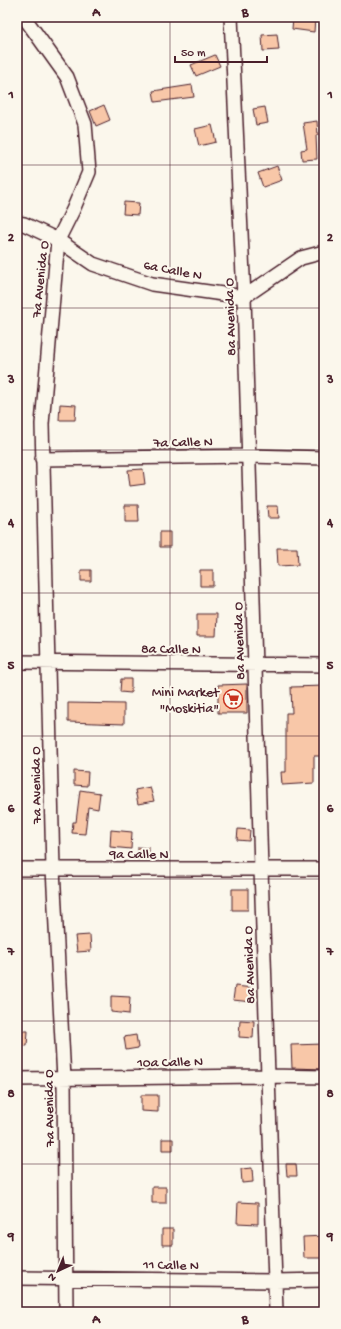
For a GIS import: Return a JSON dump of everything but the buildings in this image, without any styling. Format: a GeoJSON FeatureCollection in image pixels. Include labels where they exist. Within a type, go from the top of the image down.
{"type":"FeatureCollection","features":[{"type":"Feature","properties":{"kind":"street","name":"7a Avenida O"},"geometry":{"type":"LineString","coordinates":[[24,17],[67,77],[85,124],[89,172],[73,210],[58,240],[42,424],[53,869],[64,1079],[66,1312]]}},
{"type":"Feature","properties":{"kind":"street","name":"8a Avenida O"},"geometry":{"type":"LineString","coordinates":[[231,17],[244,297],[276,1312]]}},
{"type":"Feature","properties":{"kind":"street","name":"6a Calle N"},"geometry":{"type":"LineString","coordinates":[[17,223],[24,224],[58,240],[93,264],[152,284],[244,297]]}},
{"type":"Feature","properties":{"kind":"street"},"geometry":{"type":"LineString","coordinates":[[244,297],[301,258],[324,252]]}},
{"type":"Feature","properties":{"kind":"street","name":"7a Calle N"},"geometry":{"type":"LineString","coordinates":[[42,459],[249,456],[324,458]]}},
{"type":"Feature","properties":{"kind":"street","name":"8a Calle N"},"geometry":{"type":"LineString","coordinates":[[17,662],[324,665]]}},
{"type":"Feature","properties":{"kind":"street","name":"9a Calle N"},"geometry":{"type":"LineString","coordinates":[[17,869],[324,869]]}},
{"type":"Feature","properties":{"kind":"street","name":"10a Calle N"},"geometry":{"type":"LineString","coordinates":[[17,1079],[268,1076],[324,1077]]}},
{"type":"Feature","properties":{"kind":"street","name":"11 Calle N"},"geometry":{"type":"LineString","coordinates":[[17,1278],[275,1281],[324,1280]]}},
{"type":"Feature","properties":{"kind":"place","name":"Mini Market \"Moskitia\""},"geometry":{"type":"Point","coordinates":[233,699]}}]}
